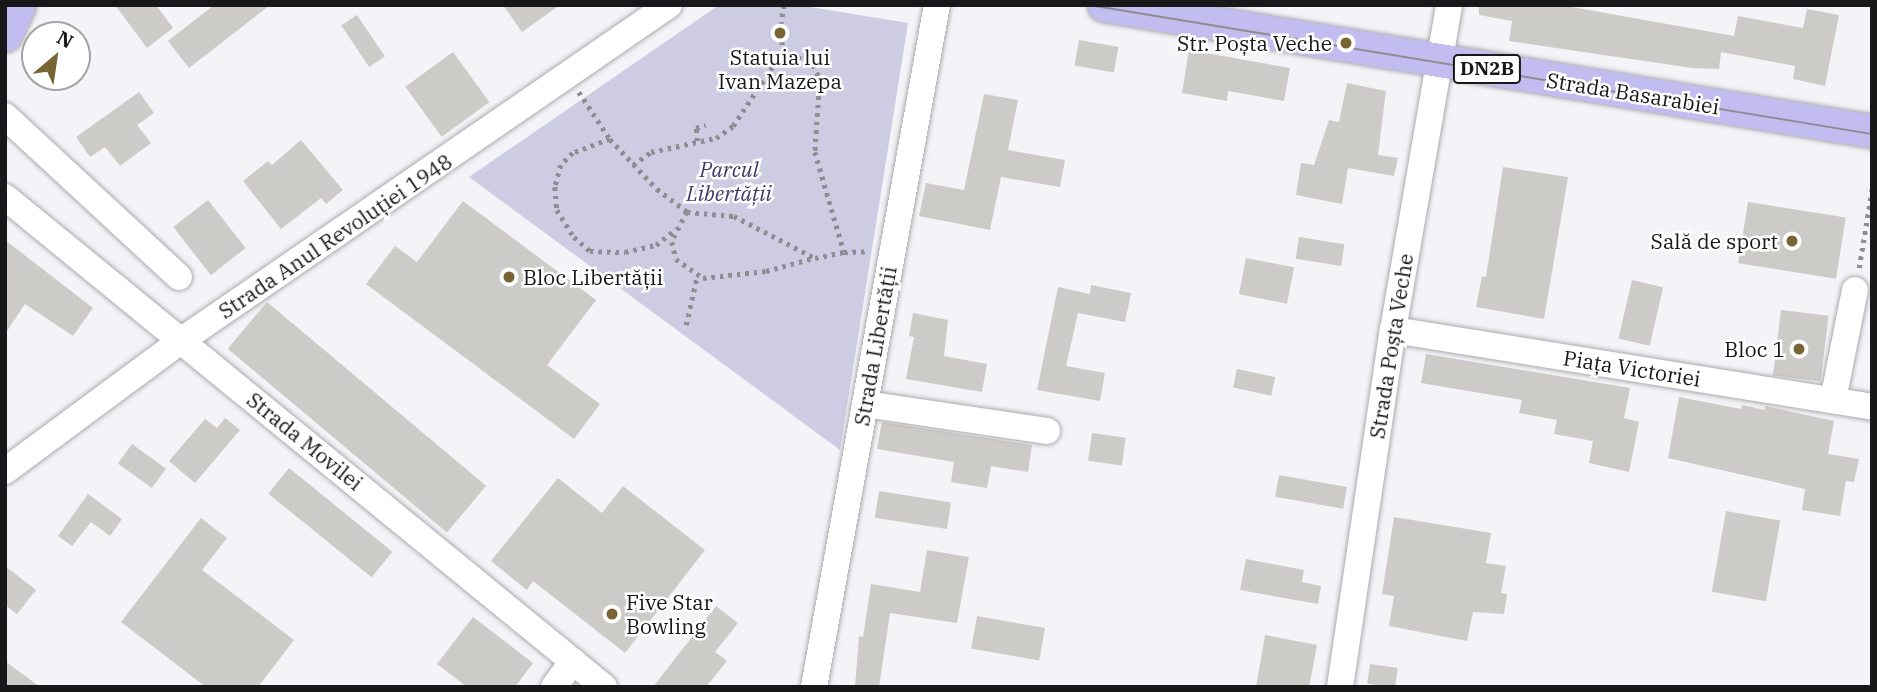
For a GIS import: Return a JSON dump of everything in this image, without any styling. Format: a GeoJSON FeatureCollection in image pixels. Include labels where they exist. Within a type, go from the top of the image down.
{"type":"FeatureCollection","features":[{"type":"Feature","properties":{"kind":"main road"},"geometry":{"type":"LineString","coordinates":[[5,34],[19,5]]}},
{"type":"Feature","properties":{"kind":"main road","name":"Strada Basarabiei"},"geometry":{"type":"LineString","coordinates":[[1104,5],[1872,131]]}},
{"type":"Feature","properties":{"kind":"street","name":"Strada Anul Revoluției 1948"},"geometry":{"type":"LineString","coordinates":[[5,471],[182,340],[567,78],[669,5]]}},
{"type":"Feature","properties":{"kind":"street","name":"Strada Libertății"},"geometry":{"type":"LineString","coordinates":[[814,687],[937,5]]}},
{"type":"Feature","properties":{"kind":"street","name":"Strada Poșta Veche"},"geometry":{"type":"LineString","coordinates":[[1340,687],[1392,330],[1449,5]]}},
{"type":"Feature","properties":{"kind":"street"},"geometry":{"type":"LineString","coordinates":[[5,116],[179,277]]}},
{"type":"Feature","properties":{"kind":"street","name":"Strada Movilei"},"geometry":{"type":"LineString","coordinates":[[5,197],[604,687]]}},
{"type":"Feature","properties":{"kind":"street"},"geometry":{"type":"LineString","coordinates":[[1833,400],[1855,290]]}},
{"type":"Feature","properties":{"kind":"street","name":"Piața Victoriei"},"geometry":{"type":"LineString","coordinates":[[1392,330],[1872,407]]}},
{"type":"Feature","properties":{"kind":"street"},"geometry":{"type":"LineString","coordinates":[[865,404],[1046,431]]}},
{"type":"Feature","properties":{"kind":"street"},"geometry":{"type":"LineString","coordinates":[[554,687],[573,661]]}},
{"type":"Feature","properties":{"kind":"path"},"geometry":{"type":"LineString","coordinates":[[784,5],[780,33],[785,57]]}},
{"type":"Feature","properties":{"kind":"path"},"geometry":{"type":"LineString","coordinates":[[633,164],[652,152],[716,138],[733,126],[771,70],[785,57],[798,57],[813,65],[820,79],[815,152],[844,252]]}},
{"type":"Feature","properties":{"kind":"path"},"geometry":{"type":"LineString","coordinates":[[567,78],[610,139],[633,164],[687,212],[734,216],[815,258]]}},
{"type":"Feature","properties":{"kind":"path"},"geometry":{"type":"LineString","coordinates":[[697,141],[696,128],[706,125]]}},
{"type":"Feature","properties":{"kind":"path"},"geometry":{"type":"LineString","coordinates":[[610,139],[573,153],[561,165],[555,187],[557,211],[574,237],[590,251],[625,253],[656,245],[677,229]]}},
{"type":"Feature","properties":{"kind":"path"},"geometry":{"type":"LineString","coordinates":[[1860,260],[1872,189]]}},
{"type":"Feature","properties":{"kind":"path"},"geometry":{"type":"LineString","coordinates":[[687,212],[672,242],[676,259],[697,276],[766,271],[844,252],[891,251]]}},
{"type":"Feature","properties":{"kind":"path"},"geometry":{"type":"LineString","coordinates":[[685,325],[697,276]]}},
{"type":"Feature","properties":{"kind":"green space","name":"Parcul Libertății"},"geometry":{"type":"Polygon","coordinates":[[[719,5],[798,5],[908,23],[840,450],[469,177],[719,5]]]}},
{"type":"Feature","properties":{"kind":"building"},"geometry":{"type":"Polygon","coordinates":[[[115,5],[156,5],[173,28],[147,48],[115,5]]]}},
{"type":"Feature","properties":{"kind":"building"},"geometry":{"type":"Polygon","coordinates":[[[214,5],[270,5],[189,68],[168,41],[214,5]]]}},
{"type":"Feature","properties":{"kind":"building"},"geometry":{"type":"Polygon","coordinates":[[[503,5],[560,5],[522,32],[503,5]]]}},
{"type":"Feature","properties":{"kind":"building"},"geometry":{"type":"Polygon","coordinates":[[[1479,5],[1561,5],[1734,36],[1738,16],[1803,28],[1807,9],[1839,15],[1825,86],[1793,79],[1795,66],[1721,52],[1719,69],[1692,68],[1509,41],[1512,21],[1479,15],[1479,5]]]}},
{"type":"Feature","properties":{"kind":"building"},"geometry":{"type":"Polygon","coordinates":[[[357,15],[385,56],[369,67],[341,26],[357,15]]]}},
{"type":"Feature","properties":{"kind":"building"},"geometry":{"type":"Polygon","coordinates":[[[1079,40],[1118,47],[1114,73],[1074,66],[1079,40]]]}},
{"type":"Feature","properties":{"kind":"building"},"geometry":{"type":"Polygon","coordinates":[[[1189,50],[1290,68],[1284,101],[1228,91],[1227,101],[1182,93],[1189,50]]]}},
{"type":"Feature","properties":{"kind":"building"},"geometry":{"type":"Polygon","coordinates":[[[453,52],[489,102],[442,137],[405,87],[453,52]]]}},
{"type":"Feature","properties":{"kind":"building"},"geometry":{"type":"Polygon","coordinates":[[[1347,83],[1386,91],[1378,155],[1398,158],[1394,176],[1348,168],[1342,204],[1296,195],[1301,163],[1314,165],[1329,120],[1339,122],[1347,83]]]}},
{"type":"Feature","properties":{"kind":"building"},"geometry":{"type":"Polygon","coordinates":[[[139,92],[154,113],[137,125],[151,143],[120,166],[105,147],[90,157],[76,137],[139,92]]]}},
{"type":"Feature","properties":{"kind":"building"},"geometry":{"type":"Polygon","coordinates":[[[984,94],[1018,100],[1008,150],[1065,160],[1060,187],[1001,177],[990,230],[919,216],[926,183],[964,190],[984,94]]]}},
{"type":"Feature","properties":{"kind":"building"},"geometry":{"type":"Polygon","coordinates":[[[301,140],[343,190],[326,204],[321,198],[281,229],[243,181],[268,161],[272,165],[301,140]]]}},
{"type":"Feature","properties":{"kind":"building"},"geometry":{"type":"Polygon","coordinates":[[[1503,167],[1568,177],[1544,319],[1476,307],[1482,276],[1486,277],[1503,167]]]}},
{"type":"Feature","properties":{"kind":"building"},"geometry":{"type":"Polygon","coordinates":[[[208,200],[246,248],[211,275],[173,227],[208,200]]]}},
{"type":"Feature","properties":{"kind":"building"},"geometry":{"type":"Polygon","coordinates":[[[463,201],[596,300],[547,365],[600,404],[574,439],[366,284],[395,246],[417,262],[463,201]]]}},
{"type":"Feature","properties":{"kind":"building","name":"Sală de sport"},"geometry":{"type":"Polygon","coordinates":[[[1748,202],[1846,217],[1836,279],[1738,263],[1748,202]]]}},
{"type":"Feature","properties":{"kind":"building"},"geometry":{"type":"Polygon","coordinates":[[[1299,237],[1344,244],[1341,266],[1296,259],[1299,237]]]}},
{"type":"Feature","properties":{"kind":"building"},"geometry":{"type":"Polygon","coordinates":[[[5,240],[93,308],[73,336],[25,304],[5,334],[5,240]]]}},
{"type":"Feature","properties":{"kind":"building"},"geometry":{"type":"Polygon","coordinates":[[[1246,258],[1294,267],[1287,304],[1239,294],[1246,258]]]}},
{"type":"Feature","properties":{"kind":"building"},"geometry":{"type":"Polygon","coordinates":[[[1632,280],[1663,287],[1650,346],[1619,338],[1632,280]]]}},
{"type":"Feature","properties":{"kind":"building"},"geometry":{"type":"Polygon","coordinates":[[[1091,285],[1131,293],[1125,322],[1078,313],[1066,366],[1105,373],[1100,401],[1037,390],[1058,287],[1090,294],[1091,285]]]}},
{"type":"Feature","properties":{"kind":"building"},"geometry":{"type":"Polygon","coordinates":[[[267,302],[486,486],[447,533],[228,349],[267,302]]]}},
{"type":"Feature","properties":{"kind":"building","name":"Bloc 1"},"geometry":{"type":"Polygon","coordinates":[[[1781,310],[1829,316],[1821,381],[1773,376],[1781,310]]]}},
{"type":"Feature","properties":{"kind":"building"},"geometry":{"type":"Polygon","coordinates":[[[913,313],[948,320],[944,356],[987,364],[982,392],[906,379],[914,337],[909,336],[913,313]]]}},
{"type":"Feature","properties":{"kind":"building"},"geometry":{"type":"Polygon","coordinates":[[[1426,354],[1630,388],[1624,418],[1639,422],[1629,472],[1589,463],[1593,441],[1554,434],[1557,420],[1519,413],[1522,400],[1421,383],[1426,354]]]}},
{"type":"Feature","properties":{"kind":"building"},"geometry":{"type":"Polygon","coordinates":[[[1237,369],[1275,377],[1271,396],[1233,388],[1237,369]]]}},
{"type":"Feature","properties":{"kind":"building"},"geometry":{"type":"Polygon","coordinates":[[[1679,397],[1741,409],[1742,405],[1765,410],[1765,406],[1834,421],[1828,454],[1859,459],[1854,482],[1846,481],[1840,516],[1802,510],[1805,489],[1668,458],[1679,397]]]}},
{"type":"Feature","properties":{"kind":"building"},"geometry":{"type":"Polygon","coordinates":[[[225,418],[240,430],[195,483],[169,461],[205,419],[217,428],[225,418]]]}},
{"type":"Feature","properties":{"kind":"building"},"geometry":{"type":"Polygon","coordinates":[[[882,422],[1032,445],[1028,472],[991,466],[987,488],[951,482],[954,462],[877,449],[882,422]]]}},
{"type":"Feature","properties":{"kind":"building"},"geometry":{"type":"Polygon","coordinates":[[[1092,433],[1126,438],[1122,465],[1088,461],[1092,433]]]}},
{"type":"Feature","properties":{"kind":"building"},"geometry":{"type":"Polygon","coordinates":[[[132,444],[166,469],[152,488],[118,463],[132,444]]]}},
{"type":"Feature","properties":{"kind":"building"},"geometry":{"type":"Polygon","coordinates":[[[289,468],[392,552],[372,577],[268,494],[289,468]]]}},
{"type":"Feature","properties":{"kind":"building"},"geometry":{"type":"Polygon","coordinates":[[[1279,475],[1347,487],[1343,509],[1275,497],[1279,475]]]}},
{"type":"Feature","properties":{"kind":"building"},"geometry":{"type":"Polygon","coordinates":[[[558,478],[602,513],[623,486],[705,550],[625,653],[533,581],[527,590],[491,561],[558,478]]]}},
{"type":"Feature","properties":{"kind":"building"},"geometry":{"type":"Polygon","coordinates":[[[879,491],[951,502],[947,529],[875,518],[879,491]]]}},
{"type":"Feature","properties":{"kind":"building"},"geometry":{"type":"Polygon","coordinates":[[[88,494],[122,519],[110,536],[91,522],[72,546],[58,536],[88,494]]]}},
{"type":"Feature","properties":{"kind":"building"},"geometry":{"type":"Polygon","coordinates":[[[1726,511],[1780,521],[1766,601],[1712,592],[1726,511]]]}},
{"type":"Feature","properties":{"kind":"building"},"geometry":{"type":"Polygon","coordinates":[[[1394,517],[1491,533],[1486,563],[1506,566],[1501,593],[1507,594],[1504,614],[1473,612],[1467,641],[1389,626],[1394,596],[1382,594],[1394,517]]]}},
{"type":"Feature","properties":{"kind":"building"},"geometry":{"type":"Polygon","coordinates":[[[201,518],[227,538],[202,570],[294,640],[258,687],[206,687],[121,622],[201,518]]]}},
{"type":"Feature","properties":{"kind":"building"},"geometry":{"type":"Polygon","coordinates":[[[927,550],[969,557],[957,623],[890,613],[879,687],[855,687],[859,636],[863,637],[871,584],[920,592],[927,550]]]}},
{"type":"Feature","properties":{"kind":"building"},"geometry":{"type":"Polygon","coordinates":[[[1246,559],[1304,570],[1302,582],[1321,586],[1318,604],[1240,590],[1246,559]]]}},
{"type":"Feature","properties":{"kind":"building"},"geometry":{"type":"Polygon","coordinates":[[[5,566],[36,590],[17,614],[5,605],[5,566]]]}},
{"type":"Feature","properties":{"kind":"building"},"geometry":{"type":"Polygon","coordinates":[[[716,606],[738,623],[715,652],[727,661],[706,687],[653,687],[716,606]]]}},
{"type":"Feature","properties":{"kind":"building"},"geometry":{"type":"Polygon","coordinates":[[[977,616],[1045,628],[1039,660],[971,648],[977,616]]]}},
{"type":"Feature","properties":{"kind":"building"},"geometry":{"type":"Polygon","coordinates":[[[473,617],[533,663],[515,687],[467,687],[437,664],[473,617]]]}},
{"type":"Feature","properties":{"kind":"building"},"geometry":{"type":"Polygon","coordinates":[[[1265,635],[1317,645],[1309,687],[1256,687],[1265,635]]]}},
{"type":"Feature","properties":{"kind":"building"},"geometry":{"type":"Polygon","coordinates":[[[5,661],[40,687],[5,687],[5,661]]]}},
{"type":"Feature","properties":{"kind":"building"},"geometry":{"type":"Polygon","coordinates":[[[1370,664],[1398,668],[1395,687],[1367,684],[1370,664]]]}},
{"type":"Feature","properties":{"kind":"tram line"},"geometry":{"type":"LineString","coordinates":[[1089,5],[1872,134]]}},
{"type":"Feature","properties":{"kind":"place","name":"Statuia lui Ivan Mazepa"},"geometry":{"type":"Point","coordinates":[780,33]}},
{"type":"Feature","properties":{"kind":"place","name":"Str. Poșta Veche"},"geometry":{"type":"Point","coordinates":[1346,43]}},
{"type":"Feature","properties":{"kind":"place","name":"Sală de sport"},"geometry":{"type":"Point","coordinates":[1792,241]}},
{"type":"Feature","properties":{"kind":"place","name":"Bloc Libertății"},"geometry":{"type":"Point","coordinates":[509,277]}},
{"type":"Feature","properties":{"kind":"place","name":"Bloc 1"},"geometry":{"type":"Point","coordinates":[1799,349]}},
{"type":"Feature","properties":{"kind":"place","name":"Five Star Bowling"},"geometry":{"type":"Point","coordinates":[612,614]}}]}
